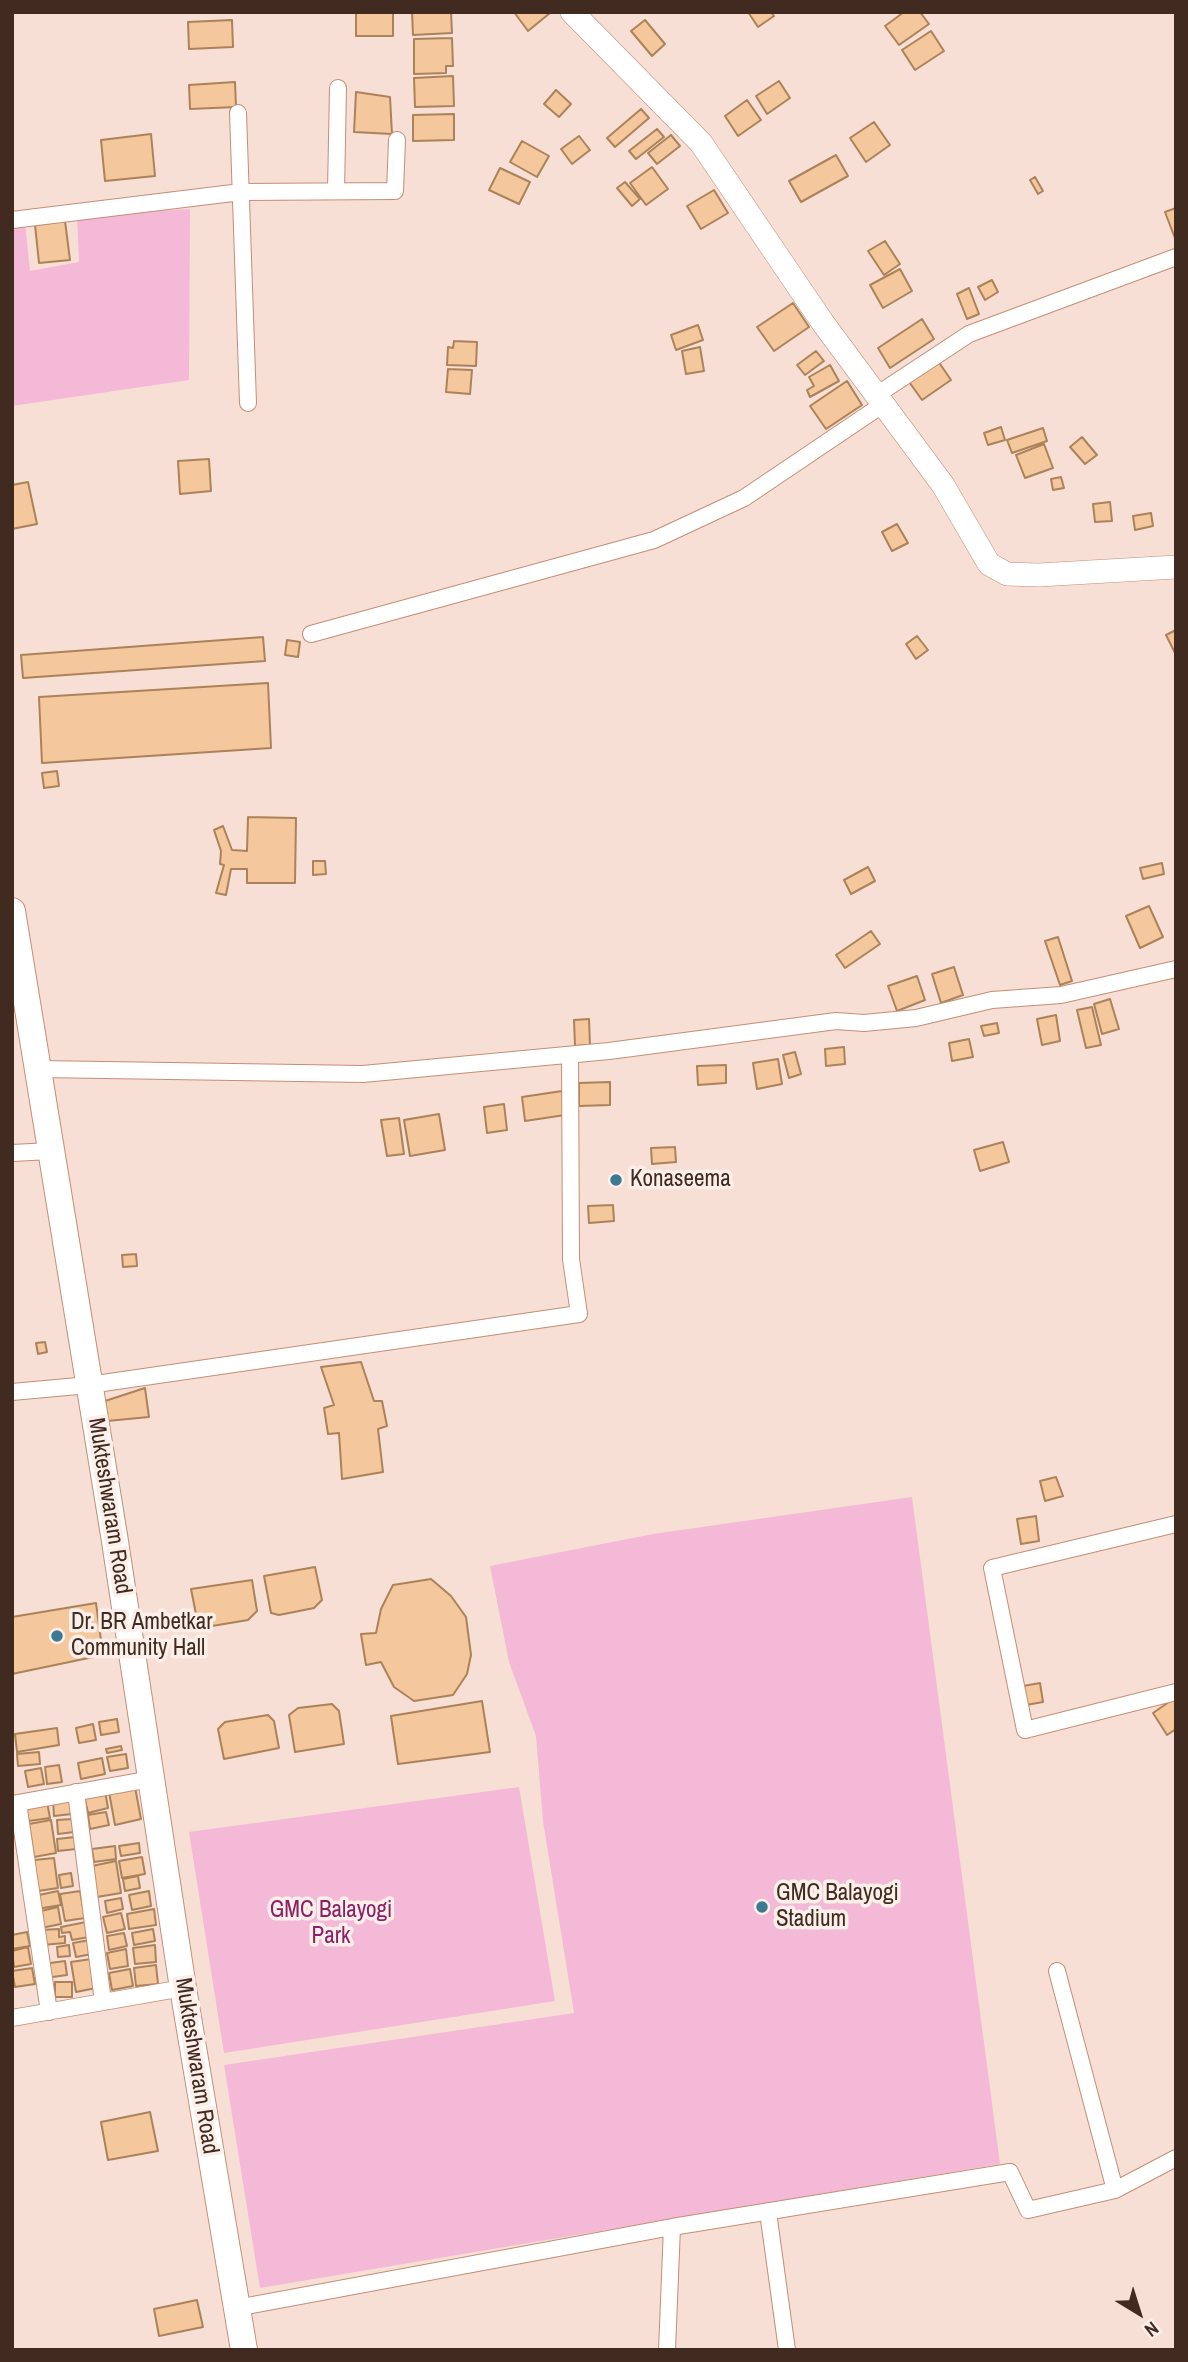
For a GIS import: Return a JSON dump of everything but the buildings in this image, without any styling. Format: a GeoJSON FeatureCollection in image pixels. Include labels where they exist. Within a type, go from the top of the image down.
{"type":"FeatureCollection","features":[{"type":"Feature","properties":{"kind":"main road"},"geometry":{"type":"LineString","coordinates":[[572,12],[701,143],[879,401],[943,485],[989,564],[1007,574],[1039,575],[1176,566]]}},
{"type":"Feature","properties":{"kind":"main road","name":"Mukteshwaram Road"},"geometry":{"type":"LineString","coordinates":[[12,911],[40,1069],[183,1988],[244,2350]]}},
{"type":"Feature","properties":{"kind":"street"},"geometry":{"type":"LineString","coordinates":[[336,191],[338,88]]}},
{"type":"Feature","properties":{"kind":"street"},"geometry":{"type":"LineString","coordinates":[[238,113],[248,403]]}},
{"type":"Feature","properties":{"kind":"street"},"geometry":{"type":"LineString","coordinates":[[12,220],[241,192],[395,191],[397,140]]}},
{"type":"Feature","properties":{"kind":"street"},"geometry":{"type":"LineString","coordinates":[[311,634],[654,540],[744,498],[969,334],[1176,257]]}},
{"type":"Feature","properties":{"kind":"street"},"geometry":{"type":"LineString","coordinates":[[40,1069],[363,1074],[570,1055],[836,1021],[864,1023],[916,1018],[992,1000],[1061,995],[1176,969]]}},
{"type":"Feature","properties":{"kind":"street"},"geometry":{"type":"LineString","coordinates":[[12,1392],[89,1385],[579,1314],[571,1259],[570,1055]]}},
{"type":"Feature","properties":{"kind":"street"},"geometry":{"type":"LineString","coordinates":[[12,1153],[51,1151]]}},
{"type":"Feature","properties":{"kind":"street"},"geometry":{"type":"LineString","coordinates":[[1176,1524],[992,1568],[1025,1730],[1176,1692]]}},
{"type":"Feature","properties":{"kind":"street"},"geometry":{"type":"LineString","coordinates":[[49,2012],[15,1803],[151,1779]]}},
{"type":"Feature","properties":{"kind":"street"},"geometry":{"type":"LineString","coordinates":[[76,1792],[103,2002]]}},
{"type":"Feature","properties":{"kind":"street"},"geometry":{"type":"LineString","coordinates":[[1057,1971],[1115,2190]]}},
{"type":"Feature","properties":{"kind":"street"},"geometry":{"type":"LineString","coordinates":[[12,2018],[183,1988]]}},
{"type":"Feature","properties":{"kind":"street"},"geometry":{"type":"LineString","coordinates":[[236,2308],[672,2227],[1010,2172],[1028,2210],[1115,2190],[1176,2158]]}},
{"type":"Feature","properties":{"kind":"street"},"geometry":{"type":"LineString","coordinates":[[768,2212],[787,2350]]}},
{"type":"Feature","properties":{"kind":"street"},"geometry":{"type":"LineString","coordinates":[[667,2350],[672,2227]]}},
{"type":"Feature","properties":{"kind":"green space"},"geometry":{"type":"Polygon","coordinates":[[[190,209],[189,380],[12,406],[12,225],[25,223],[30,271],[79,262],[77,215],[190,209]]]}},
{"type":"Feature","properties":{"kind":"green space","name":"GMC Balayogi Stadium"},"geometry":{"type":"Polygon","coordinates":[[[912,1497],[1000,2164],[260,2288],[224,2065],[574,2013],[543,1821],[536,1736],[509,1662],[490,1566],[653,1534],[912,1497]]]}},
{"type":"Feature","properties":{"kind":"green space","name":"GMC Balayogi Park"},"geometry":{"type":"Polygon","coordinates":[[[519,1787],[555,2001],[224,2053],[189,1832],[519,1787]]]}},
{"type":"Feature","properties":{"kind":"place","name":"Konaseema"},"geometry":{"type":"Point","coordinates":[616,1180]}},
{"type":"Feature","properties":{"kind":"place","name":"Dr. BR Ambetkar Community Hall"},"geometry":{"type":"Point","coordinates":[57,1636]}},
{"type":"Feature","properties":{"kind":"place","name":"GMC Balayogi Stadium"},"geometry":{"type":"Point","coordinates":[762,1907]}}]}
